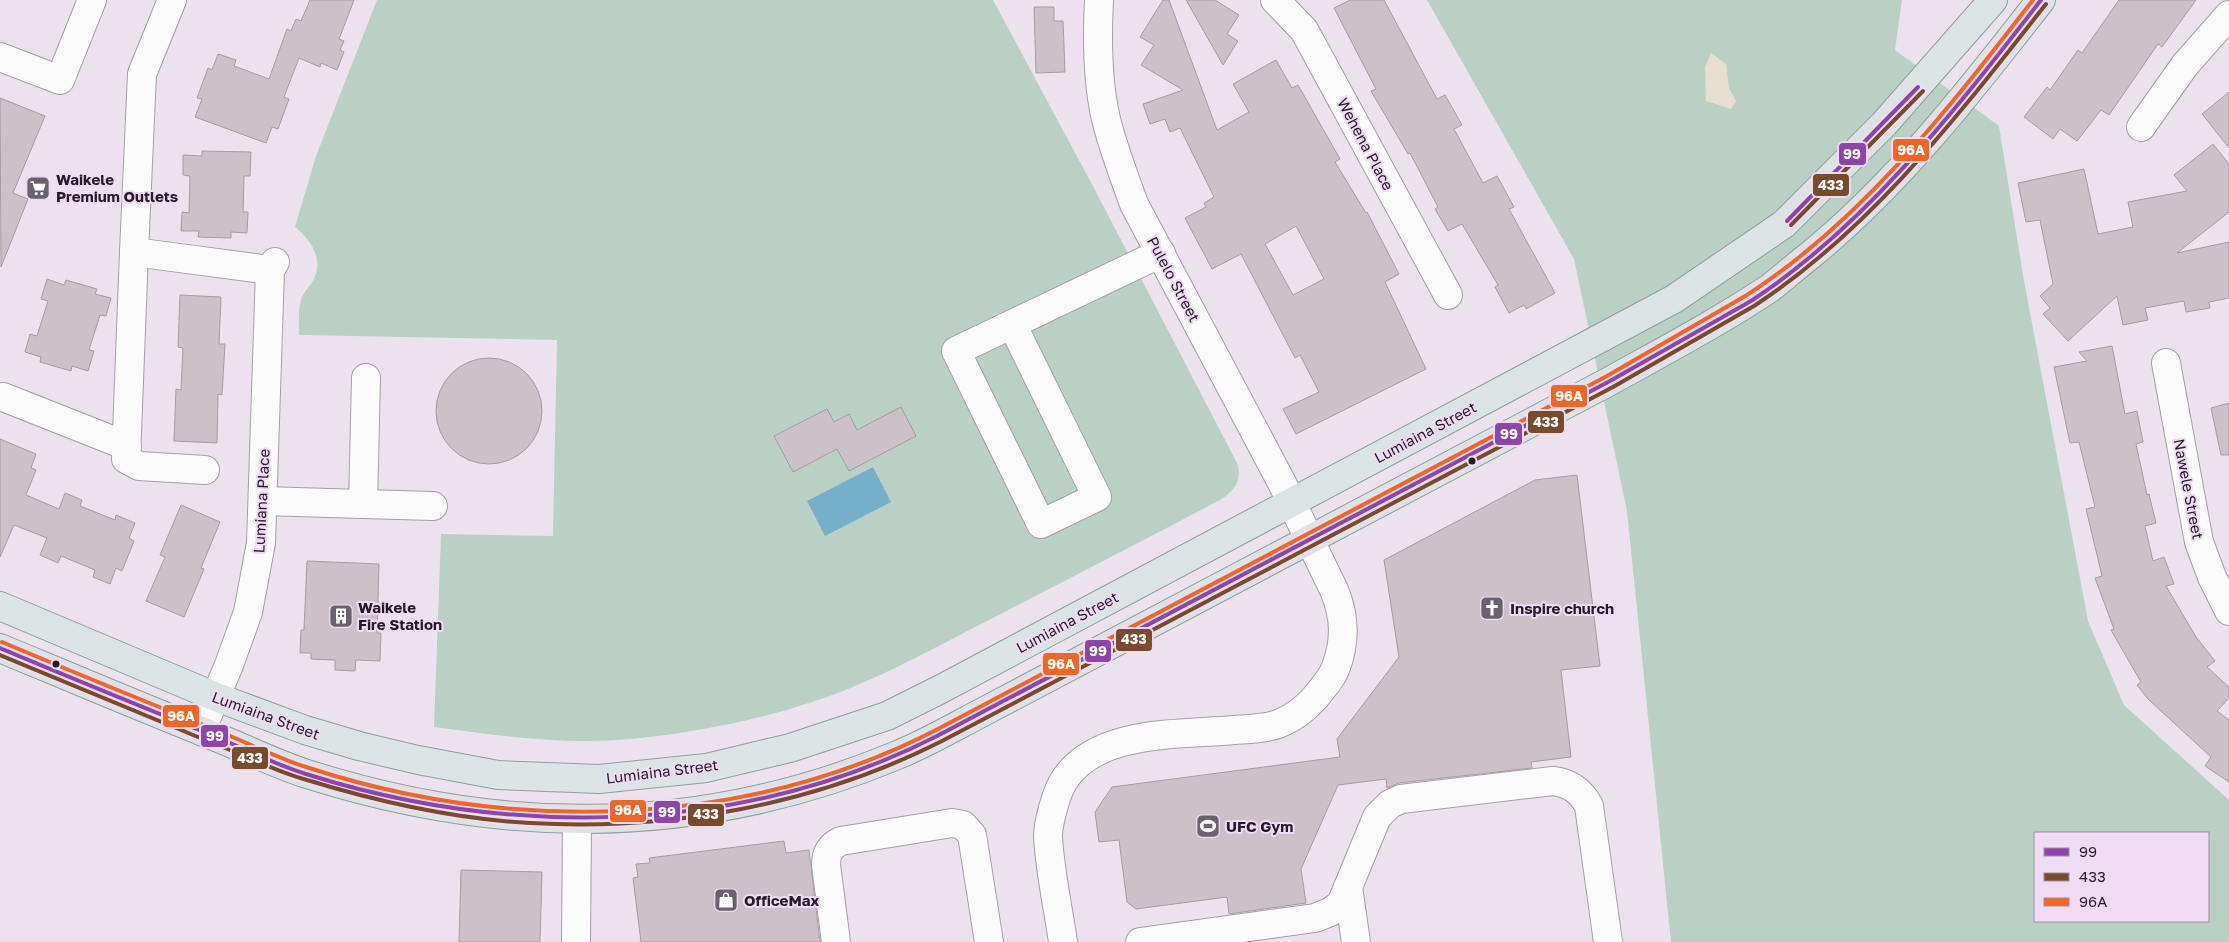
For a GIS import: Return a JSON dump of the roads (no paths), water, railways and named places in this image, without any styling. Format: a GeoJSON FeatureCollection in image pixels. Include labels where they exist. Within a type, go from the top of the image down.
{"type":"FeatureCollection","features":[{"type":"Feature","properties":{"kind":"main road","name":"Lumiaina Street"},"geometry":{"type":"LineString","coordinates":[[0,606],[216,696],[305,730],[359,746],[498,775],[599,779],[706,768],[790,748],[887,716],[1674,298],[1784,224],[1884,124],[1994,0]]}},
{"type":"Feature","properties":{"kind":"main road"},"geometry":{"type":"LineString","coordinates":[[0,648],[304,773],[375,794],[447,809],[509,817],[577,820],[634,818],[688,813],[763,799],[836,777],[897,756],[1310,540],[1610,381],[1708,326],[1771,287],[1830,239],[1888,185],[1983,73],[2041,0]]}},
{"type":"Feature","properties":{"kind":"street"},"geometry":{"type":"LineString","coordinates":[[0,57],[60,80],[92,0]]}},
{"type":"Feature","properties":{"kind":"street"},"geometry":{"type":"LineString","coordinates":[[172,0],[142,74],[126,459],[139,466],[205,470]]}},
{"type":"Feature","properties":{"kind":"street","name":"Pulelo Street"},"geometry":{"type":"LineString","coordinates":[[1063,942],[1048,835],[1053,810],[1063,782],[1083,760],[1105,747],[1132,739],[1252,729],[1278,724],[1299,713],[1316,697],[1333,674],[1341,653],[1344,635],[1340,604],[1310,540],[1134,204],[1118,162],[1106,118],[1097,37],[1099,0]]}},
{"type":"Feature","properties":{"kind":"street","name":"Wehena Place"},"geometry":{"type":"LineString","coordinates":[[1276,0],[1304,30],[1448,295]]}},
{"type":"Feature","properties":{"kind":"street"},"geometry":{"type":"LineString","coordinates":[[2141,127],[2185,65],[2229,15]]}},
{"type":"Feature","properties":{"kind":"street","name":"Lumiana Place"},"geometry":{"type":"LineString","coordinates":[[134,252],[272,266],[261,543],[252,596],[240,637],[201,731]]}},
{"type":"Feature","properties":{"kind":"street"},"geometry":{"type":"LineString","coordinates":[[1012,324],[1097,497],[1041,524],[956,351],[1012,324],[1161,253]]}},
{"type":"Feature","properties":{"kind":"street","name":"Nawele Street"},"geometry":{"type":"LineString","coordinates":[[2166,363],[2199,542],[2212,577],[2229,611]]}},
{"type":"Feature","properties":{"kind":"street"},"geometry":{"type":"LineString","coordinates":[[363,504],[366,378]]}},
{"type":"Feature","properties":{"kind":"street"},"geometry":{"type":"LineString","coordinates":[[3,397],[127,446]]}},
{"type":"Feature","properties":{"kind":"street"},"geometry":{"type":"LineString","coordinates":[[263,501],[433,506]]}},
{"type":"Feature","properties":{"kind":"street"},"geometry":{"type":"LineString","coordinates":[[1140,942],[1315,918],[1330,912],[1341,904],[1378,817],[1385,808],[1395,801],[1463,791],[1559,782],[1579,792],[1586,801],[1590,812],[1608,942]]}},
{"type":"Feature","properties":{"kind":"street"},"geometry":{"type":"LineString","coordinates":[[576,942],[577,820]]}},
{"type":"Feature","properties":{"kind":"street"},"geometry":{"type":"LineString","coordinates":[[836,942],[826,865],[827,854],[832,846],[841,841],[952,823],[963,826],[972,835],[989,942]]}},
{"type":"Feature","properties":{"kind":"street"},"geometry":{"type":"LineString","coordinates":[[1348,887],[1356,942]]}},
{"type":"Feature","properties":{"kind":"water"},"geometry":{"type":"Polygon","coordinates":[[[873,467],[891,502],[825,536],[807,501],[873,467]]]}},
{"type":"Feature","properties":{"kind":"place","name":"Waikele Premium Outlets"},"geometry":{"type":"Point","coordinates":[38,188]}},
{"type":"Feature","properties":{"kind":"place","name":"Inspire church"},"geometry":{"type":"Point","coordinates":[1492,608]}},
{"type":"Feature","properties":{"kind":"place","name":"Waikele Fire Station"},"geometry":{"type":"Point","coordinates":[341,616]}},
{"type":"Feature","properties":{"kind":"place","name":"UFC Gym"},"geometry":{"type":"Point","coordinates":[1208,826]}},
{"type":"Feature","properties":{"kind":"place","name":"OfficeMax"},"geometry":{"type":"Point","coordinates":[726,900]}}]}
